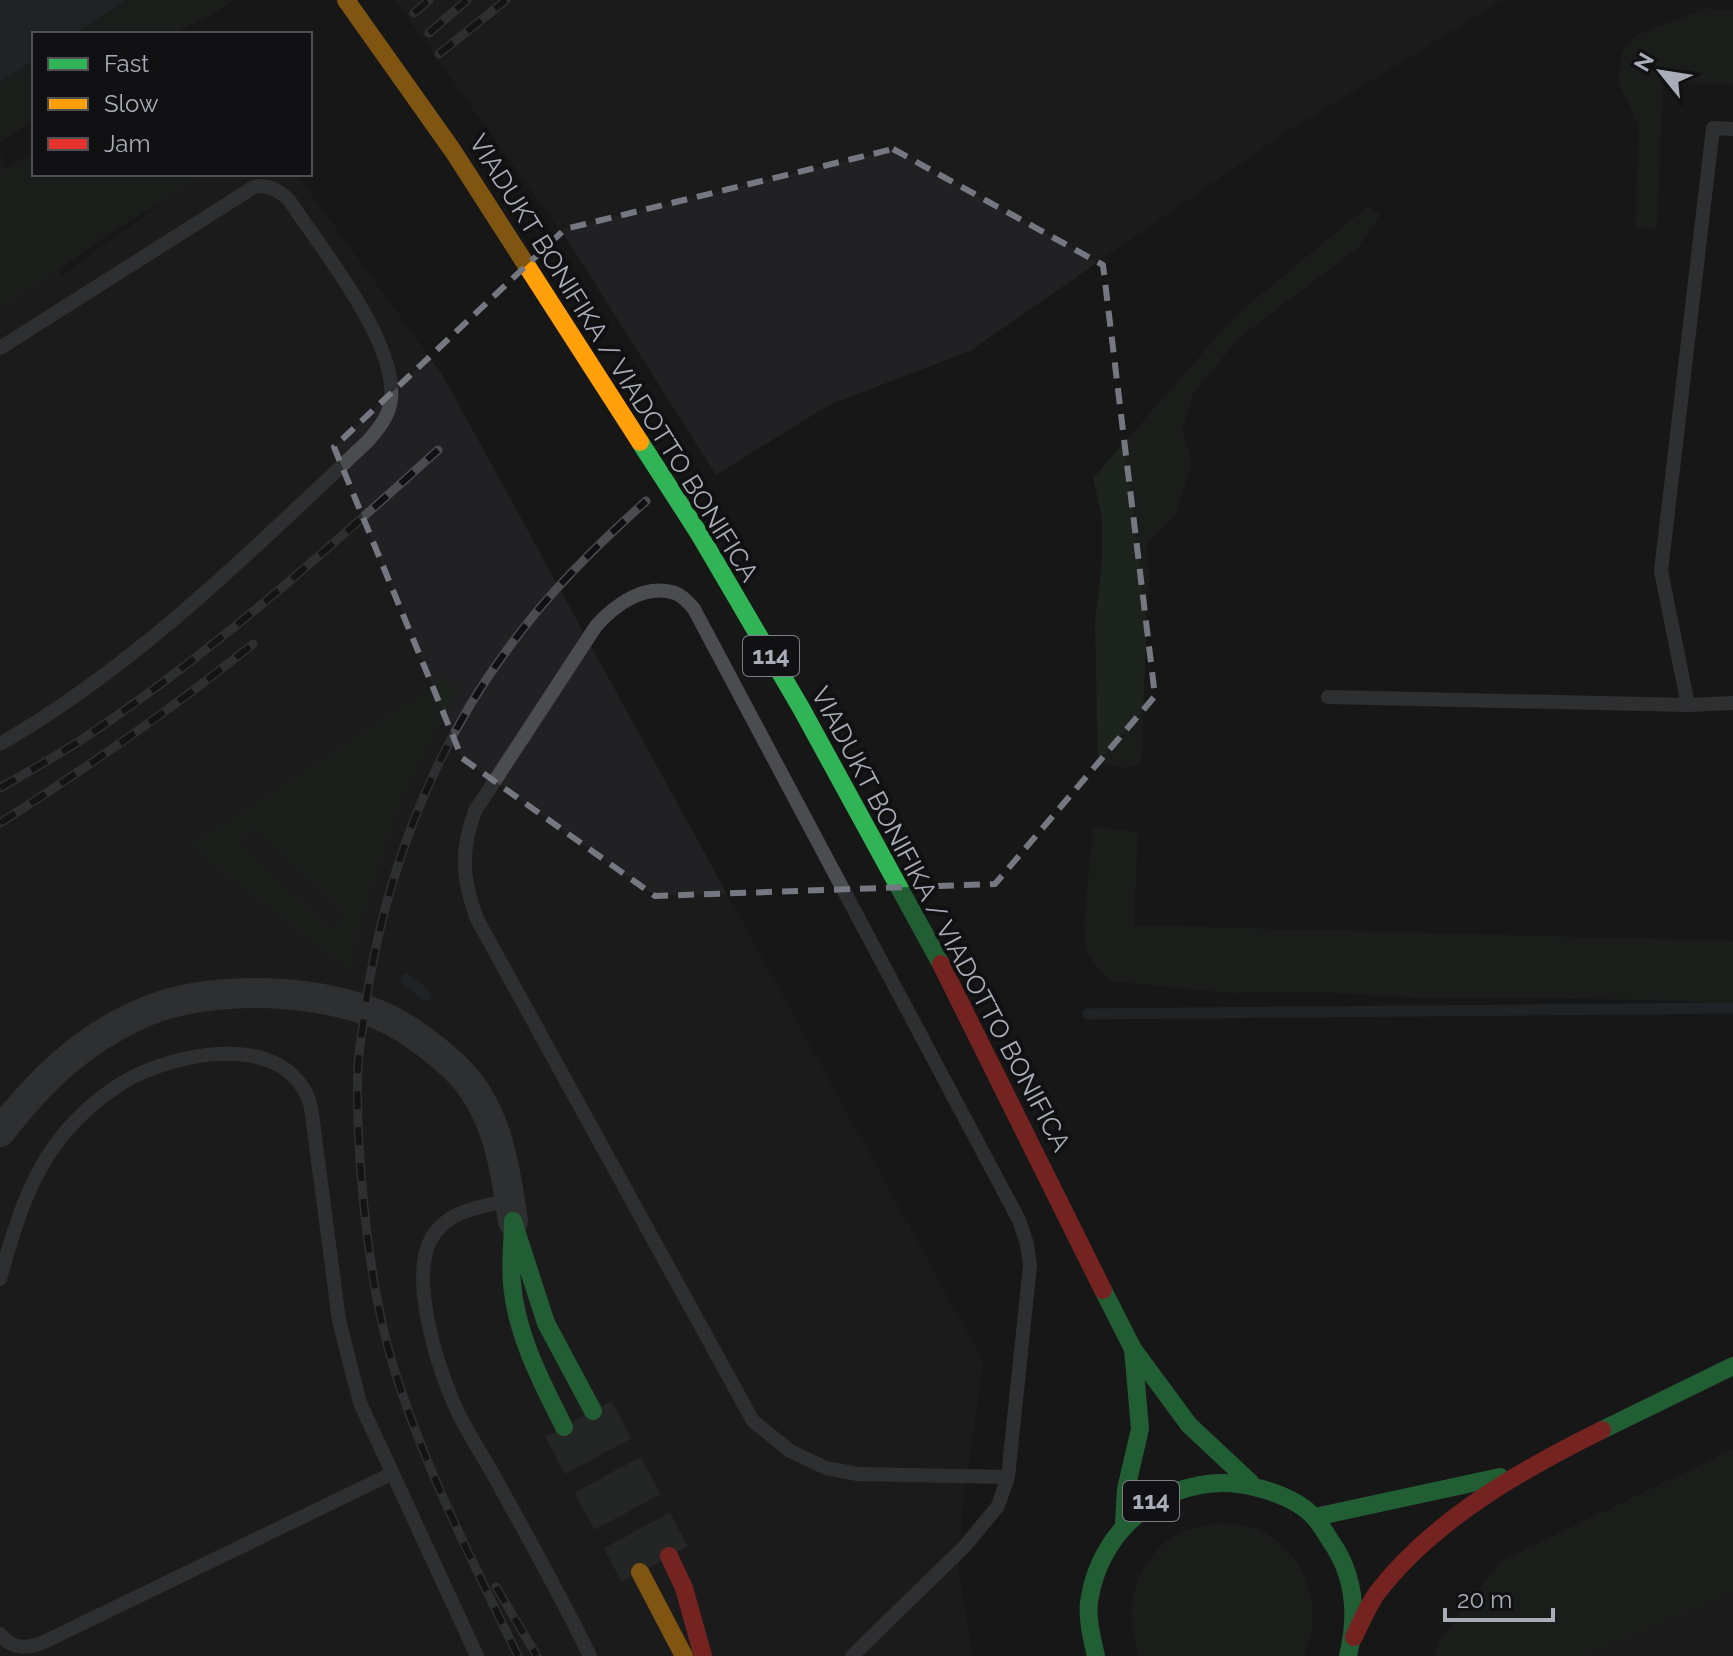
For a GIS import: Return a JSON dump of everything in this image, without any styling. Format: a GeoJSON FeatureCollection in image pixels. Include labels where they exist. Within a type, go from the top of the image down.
{"type":"FeatureCollection","features":[{"type":"Feature","properties":{"kind":"main road","name":"VIADUKT BONIFIKA / VIADOTTO BONIFICA"},"geometry":{"type":"LineString","coordinates":[[346,0],[453,151],[578,342],[722,572],[801,708],[935,952],[1133,1349]]}},
{"type":"Feature","properties":{"kind":"main road"},"geometry":{"type":"LineString","coordinates":[[511,1210],[530,1280],[546,1323],[593,1411]]}},
{"type":"Feature","properties":{"kind":"main road"},"geometry":{"type":"LineString","coordinates":[[511,1210],[512,1284],[524,1336],[535,1370],[564,1427]]}},
{"type":"Feature","properties":{"kind":"main road","name":"114"},"geometry":{"type":"LineString","coordinates":[[1133,1349],[1189,1425],[1251,1483]]}},
{"type":"Feature","properties":{"kind":"main road","name":"114"},"geometry":{"type":"LineString","coordinates":[[1124,1524],[1126,1489],[1140,1429],[1133,1349]]}},
{"type":"Feature","properties":{"kind":"main road","name":"114"},"geometry":{"type":"LineString","coordinates":[[1348,1656],[1354,1637],[1379,1591],[1432,1535],[1520,1473],[1733,1366]]}},
{"type":"Feature","properties":{"kind":"main road","name":"114"},"geometry":{"type":"LineString","coordinates":[[1315,1517],[1520,1473]]}},
{"type":"Feature","properties":{"kind":"main road","name":"114"},"geometry":{"type":"LineString","coordinates":[[1096,1656],[1090,1630],[1089,1601],[1095,1573],[1107,1547],[1124,1524],[1150,1502],[1182,1487],[1216,1481],[1251,1483],[1285,1496],[1315,1517],[1335,1543],[1349,1572],[1355,1605],[1354,1637]]}},
{"type":"Feature","properties":{"kind":"main road"},"geometry":{"type":"LineString","coordinates":[[669,1556],[684,1588],[703,1656]]}},
{"type":"Feature","properties":{"kind":"main road"},"geometry":{"type":"LineString","coordinates":[[640,1572],[684,1656]]}},
{"type":"Feature","properties":{"kind":"street"},"geometry":{"type":"LineString","coordinates":[[0,1132],[33,1090],[64,1062],[102,1034],[140,1013],[181,1001],[227,993],[276,993],[365,1010],[390,1020],[452,1065],[469,1083],[493,1127],[501,1147],[511,1210]]}},
{"type":"Feature","properties":{"kind":"lane"},"geometry":{"type":"LineString","coordinates":[[1688,705],[1661,571],[1713,128],[1733,129]]}},
{"type":"Feature","properties":{"kind":"lane"},"geometry":{"type":"LineString","coordinates":[[0,348],[261,185],[272,188],[289,200],[370,320],[382,348],[390,404],[382,425],[368,441],[192,606],[119,667],[0,744]]}},
{"type":"Feature","properties":{"kind":"lane"},"geometry":{"type":"LineString","coordinates":[[852,1656],[974,1537],[998,1506],[1008,1477],[1030,1265],[1027,1244],[1019,1220],[694,609],[678,593],[659,590],[636,595],[612,609],[596,626],[475,811],[465,839],[463,863],[467,892],[477,919],[753,1421],[790,1451],[826,1468],[858,1474],[1008,1477]]}},
{"type":"Feature","properties":{"kind":"lane"},"geometry":{"type":"LineString","coordinates":[[1328,697],[1688,705],[1733,703]]}},
{"type":"Feature","properties":{"kind":"lane"},"geometry":{"type":"LineString","coordinates":[[0,1279],[26,1196],[45,1159],[63,1134],[94,1102],[146,1071],[187,1058],[215,1054],[265,1059],[297,1077],[309,1099],[339,1320],[360,1403],[477,1656]]}},
{"type":"Feature","properties":{"kind":"lane"},"geometry":{"type":"LineString","coordinates":[[511,1210],[461,1211],[443,1224],[431,1239],[424,1262],[433,1342],[452,1400],[590,1656]]}},
{"type":"Feature","properties":{"kind":"lane"},"geometry":{"type":"LineString","coordinates":[[0,1634],[17,1647],[44,1642],[391,1474]]}},
{"type":"Feature","properties":{"kind":"highlighted area"},"geometry":{"type":"Polygon","coordinates":[[[893,149],[1103,265],[1155,696],[995,884],[655,896],[462,758],[334,447],[565,229],[893,149]]]}},
{"type":"Feature","properties":{"kind":"shaded area"},"geometry":{"type":"Polygon","coordinates":[[[0,0],[126,0],[77,32],[32,32],[32,61],[0,82],[0,0]]]}},
{"type":"Feature","properties":{"kind":"shaded area"},"geometry":{"type":"Polygon","coordinates":[[[114,0],[235,0],[175,32],[68,32],[114,0]]]}},
{"type":"Feature","properties":{"kind":"shaded area"},"geometry":{"type":"Polygon","coordinates":[[[395,0],[1503,0],[1280,136],[970,351],[829,405],[716,475],[568,241],[395,0]]]}},
{"type":"Feature","properties":{"kind":"shaded area"},"geometry":{"type":"Polygon","coordinates":[[[1707,8],[1733,11],[1733,85],[1663,81],[1657,229],[1635,228],[1639,125],[1618,82],[1622,53],[1634,36],[1707,8]]]}},
{"type":"Feature","properties":{"kind":"shaded area"},"geometry":{"type":"Polygon","coordinates":[[[32,57],[32,121],[0,143],[0,79],[32,57]]]}},
{"type":"Feature","properties":{"kind":"shaded area"},"geometry":{"type":"Polygon","coordinates":[[[32,153],[32,176],[209,176],[116,229],[0,312],[0,172],[32,153]]]}},
{"type":"Feature","properties":{"kind":"shaded area"},"geometry":{"type":"Polygon","coordinates":[[[0,154],[61,276],[200,176],[297,176],[442,374],[983,1361],[961,1520],[959,1574],[973,1656],[0,1656],[0,154]]]}},
{"type":"Feature","properties":{"kind":"shaded area"},"geometry":{"type":"Polygon","coordinates":[[[1368,206],[1380,215],[1358,248],[1239,338],[1193,394],[1182,430],[1192,461],[1176,514],[1147,543],[1149,571],[1141,763],[1125,768],[1098,764],[1095,622],[1102,561],[1102,518],[1093,478],[1234,317],[1368,206]]]}},
{"type":"Feature","properties":{"kind":"shaded area"},"geometry":{"type":"Polygon","coordinates":[[[442,678],[457,693],[402,803],[356,945],[351,974],[215,869],[189,842],[442,678]],[[254,830],[242,841],[334,930],[342,913],[254,830]]]}},
{"type":"Feature","properties":{"kind":"shaded area"},"geometry":{"type":"Polygon","coordinates":[[[1093,826],[1138,832],[1134,925],[1733,941],[1733,1004],[1664,1000],[1404,997],[1321,992],[1231,993],[1109,981],[1086,953],[1084,923],[1093,826]]]}},
{"type":"Feature","properties":{"kind":"shaded area"},"geometry":{"type":"Polygon","coordinates":[[[1733,1449],[1733,1594],[1589,1656],[1434,1656],[1440,1639],[1501,1561],[1733,1449]]]}},
{"type":"Feature","properties":{"kind":"shaded area"},"geometry":{"type":"Polygon","coordinates":[[[1214,1523],[1242,1525],[1266,1534],[1282,1545],[1295,1560],[1311,1597],[1313,1617],[1311,1637],[1304,1656],[1140,1656],[1131,1621],[1136,1585],[1144,1568],[1167,1541],[1187,1530],[1214,1523]]]}},
{"type":"Feature","properties":{"kind":"shaded area"},"geometry":{"type":"Polygon","coordinates":[[[1733,1594],[1733,1656],[1589,1656],[1733,1594]]]}},
{"type":"Feature","properties":{"kind":"waterway"},"geometry":{"type":"LineString","coordinates":[[406,979],[426,995]]}},
{"type":"Feature","properties":{"kind":"waterway"},"geometry":{"type":"LineString","coordinates":[[1088,1014],[1733,1008]]}},
{"type":"Feature","properties":{"kind":"tunnel"},"geometry":{"type":"LineString","coordinates":[[593,1411],[669,1556]]}},
{"type":"Feature","properties":{"kind":"tunnel"},"geometry":{"type":"LineString","coordinates":[[564,1427],[640,1572]]}},
{"type":"Feature","properties":{"kind":"railway"},"geometry":{"type":"LineString","coordinates":[[414,13],[429,0]]}},
{"type":"Feature","properties":{"kind":"railway"},"geometry":{"type":"LineString","coordinates":[[429,33],[467,0]]}},
{"type":"Feature","properties":{"kind":"railway"},"geometry":{"type":"LineString","coordinates":[[439,54],[506,0]]}},
{"type":"Feature","properties":{"kind":"railway"},"geometry":{"type":"LineString","coordinates":[[0,788],[78,742],[173,675],[308,565],[438,450]]}},
{"type":"Feature","properties":{"kind":"railway"},"geometry":{"type":"LineString","coordinates":[[518,1656],[438,1486],[410,1417],[387,1343],[371,1265],[362,1185],[359,1052],[373,961],[398,867],[414,820],[455,732],[507,650],[539,609],[590,554],[646,501]]}},
{"type":"Feature","properties":{"kind":"railway"},"geometry":{"type":"LineString","coordinates":[[0,823],[129,737],[253,644]]}},
{"type":"Feature","properties":{"kind":"railway"},"geometry":{"type":"LineString","coordinates":[[496,1587],[537,1656]]}},
{"type":"Feature","properties":{"kind":"traffic: fast"},"geometry":{"type":"LineString","coordinates":[[640,442],[698,532],[801,708],[941,964]]}},
{"type":"Feature","properties":{"kind":"traffic: fast"},"geometry":{"type":"LineString","coordinates":[[564,1427],[531,1357],[514,1302],[511,1275],[513,1221],[546,1323],[593,1411]]}},
{"type":"Feature","properties":{"kind":"traffic: fast"},"geometry":{"type":"LineString","coordinates":[[1103,1290],[1133,1349],[1189,1425],[1251,1483]]}},
{"type":"Feature","properties":{"kind":"traffic: fast"},"geometry":{"type":"LineString","coordinates":[[1124,1524],[1126,1489],[1140,1429],[1133,1349]]}},
{"type":"Feature","properties":{"kind":"traffic: fast"},"geometry":{"type":"LineString","coordinates":[[1602,1430],[1733,1366]]}},
{"type":"Feature","properties":{"kind":"traffic: fast"},"geometry":{"type":"LineString","coordinates":[[1315,1517],[1500,1477]]}},
{"type":"Feature","properties":{"kind":"traffic: fast"},"geometry":{"type":"LineString","coordinates":[[1096,1656],[1089,1622],[1089,1602],[1096,1573],[1109,1547],[1126,1525],[1148,1506],[1173,1493],[1200,1485],[1229,1483],[1258,1488],[1289,1499],[1310,1513],[1322,1527],[1338,1553],[1349,1581],[1353,1626],[1348,1656]]}},
{"type":"Feature","properties":{"kind":"traffic: slow"},"geometry":{"type":"LineString","coordinates":[[346,0],[453,151],[640,442]]}},
{"type":"Feature","properties":{"kind":"traffic: slow"},"geometry":{"type":"LineString","coordinates":[[640,1572],[684,1656]]}},
{"type":"Feature","properties":{"kind":"traffic: jam"},"geometry":{"type":"LineString","coordinates":[[941,964],[1103,1290]]}},
{"type":"Feature","properties":{"kind":"traffic: jam"},"geometry":{"type":"LineString","coordinates":[[1354,1637],[1377,1593],[1424,1542],[1510,1480],[1602,1430]]}},
{"type":"Feature","properties":{"kind":"traffic: jam"},"geometry":{"type":"LineString","coordinates":[[669,1556],[684,1588],[703,1656]]}}]}
